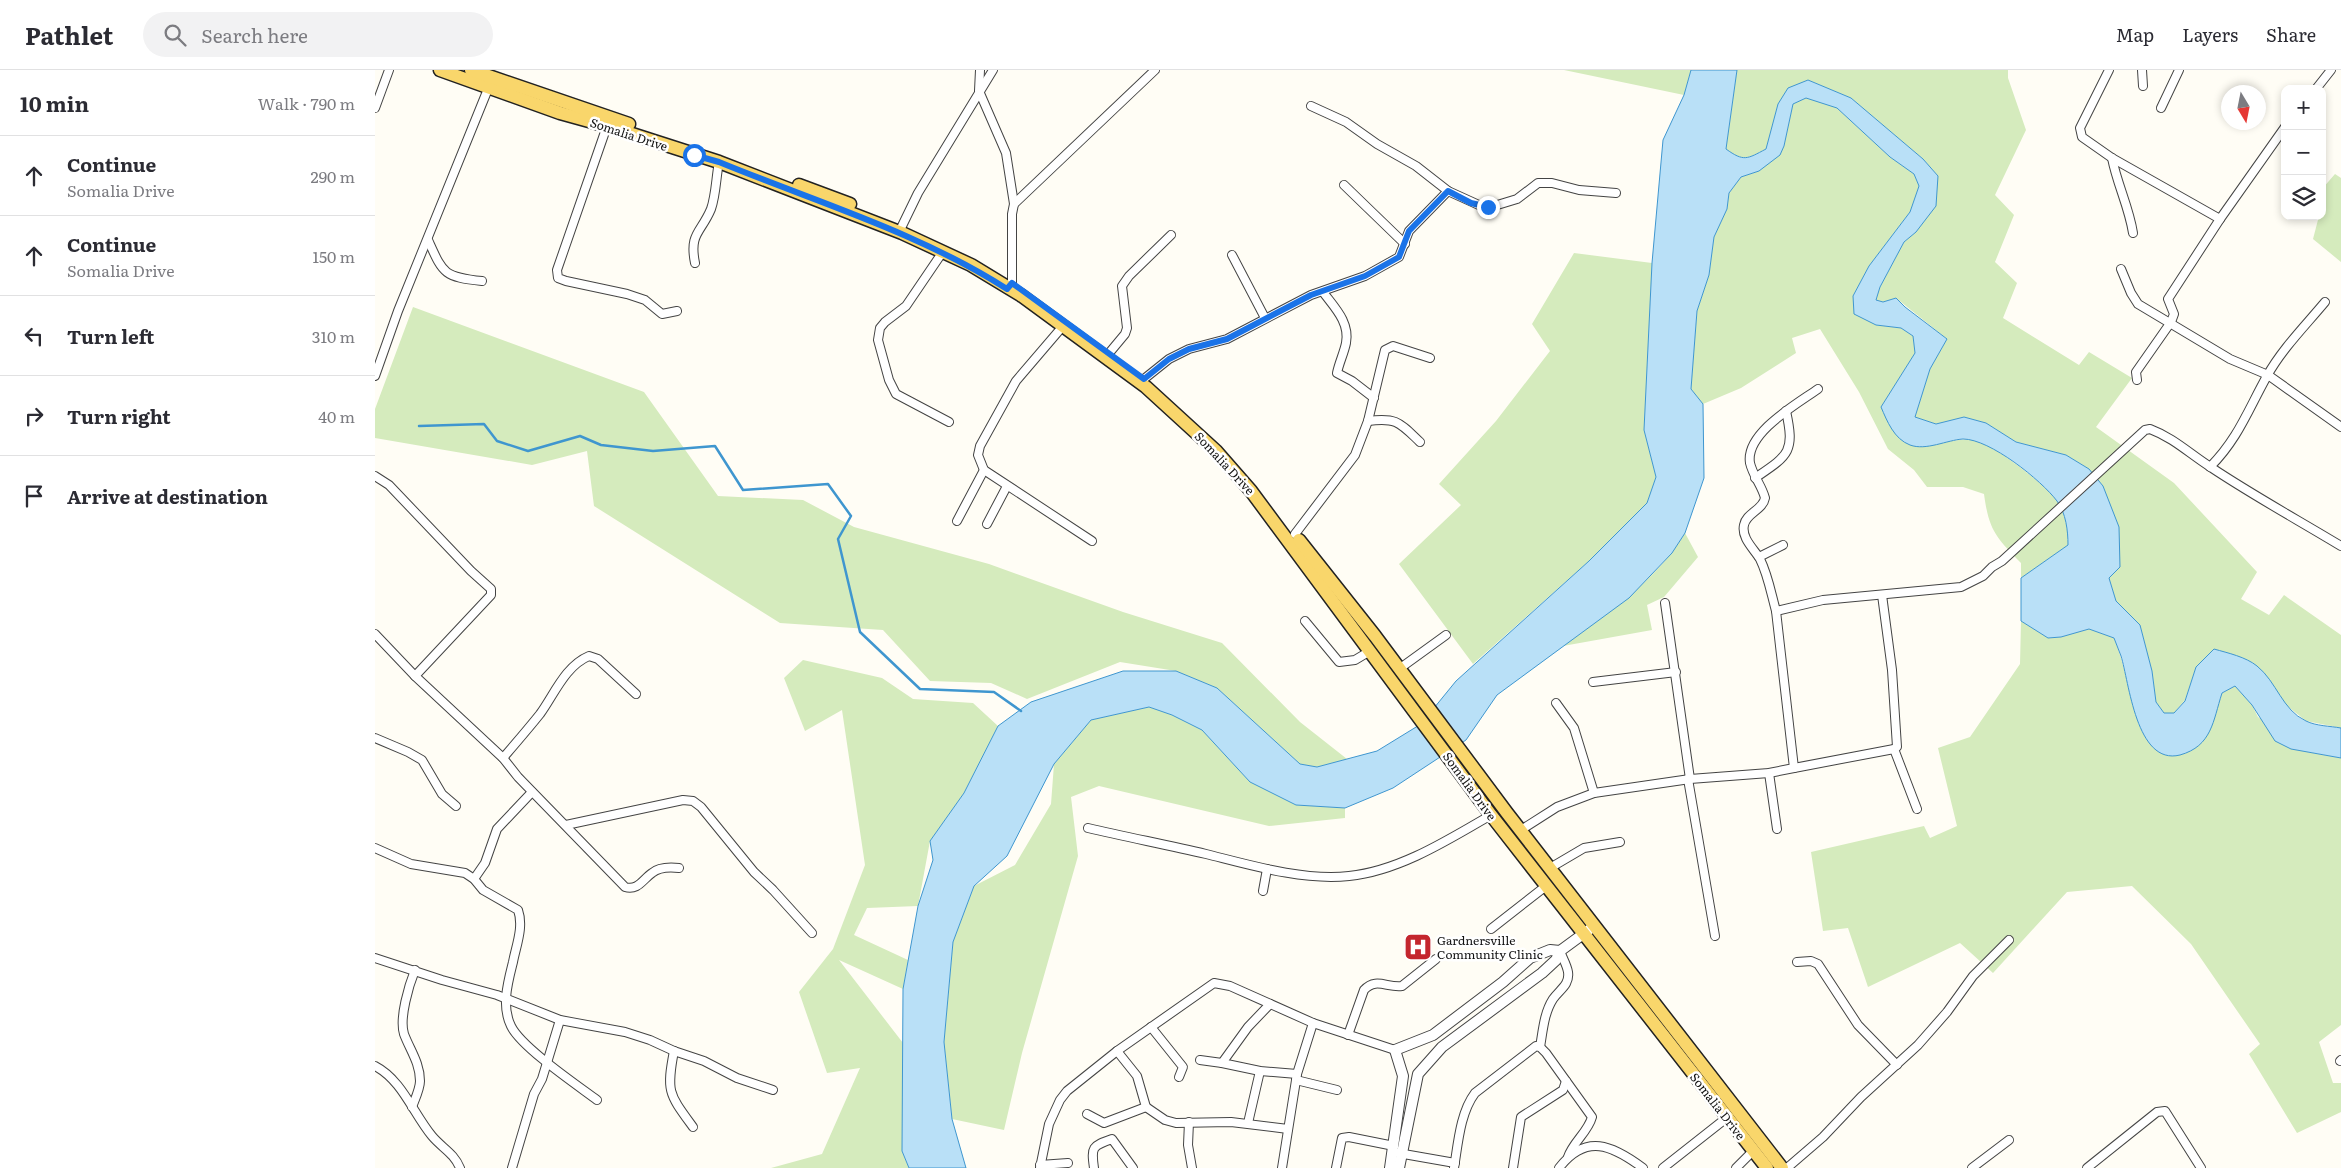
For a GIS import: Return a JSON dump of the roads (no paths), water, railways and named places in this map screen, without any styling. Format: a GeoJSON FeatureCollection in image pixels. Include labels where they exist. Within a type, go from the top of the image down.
{"type":"FeatureCollection","features":[{"type":"Feature","properties":{"kind":"main road","name":"Somalia Drive"},"geometry":{"type":"LineString","coordinates":[[441,70],[591,110],[829,196],[901,226],[1010,286],[1110,352],[1167,396],[1224,450],[1261,490],[1399,669],[1419,707],[1454,764],[1491,815],[1584,934],[1731,1114],[1782,1168]]}},
{"type":"Feature","properties":{"kind":"main road","name":"Somalia Drive"},"geometry":{"type":"LineString","coordinates":[[471,70],[491,83],[560,113],[719,162],[902,233],[971,265],[1010,286],[1146,387],[1216,451],[1251,491],[1370,650],[1419,707],[1465,756],[1595,926],[1731,1114],[1753,1151],[1767,1168]]}},
{"type":"Feature","properties":{"kind":"street"},"geometry":{"type":"LineString","coordinates":[[375,108],[389,70]]}},
{"type":"Feature","properties":{"kind":"street"},"geometry":{"type":"LineString","coordinates":[[980,70],[979,91],[1007,153],[1014,204],[1012,214],[1010,286]]}},
{"type":"Feature","properties":{"kind":"street"},"geometry":{"type":"LineString","coordinates":[[901,226],[918,194],[961,126],[979,91],[993,70]]}},
{"type":"Feature","properties":{"kind":"street"},"geometry":{"type":"LineString","coordinates":[[1014,204],[1155,70]]}},
{"type":"Feature","properties":{"kind":"street"},"geometry":{"type":"LineString","coordinates":[[2109,70],[2080,128],[2082,137],[2112,158],[2220,219]]}},
{"type":"Feature","properties":{"kind":"street"},"geometry":{"type":"LineString","coordinates":[[2142,70],[2143,86]]}},
{"type":"Feature","properties":{"kind":"street"},"geometry":{"type":"LineString","coordinates":[[2161,108],[2179,70]]}},
{"type":"Feature","properties":{"kind":"street"},"geometry":{"type":"LineString","coordinates":[[2319,85],[2331,70]]}},
{"type":"Feature","properties":{"kind":"street"},"geometry":{"type":"LineString","coordinates":[[376,372],[398,311],[491,83]]}},
{"type":"Feature","properties":{"kind":"street"},"geometry":{"type":"LineString","coordinates":[[1311,106],[1346,122],[1377,144],[1416,166],[1448,191],[1471,203],[1488,207],[1517,199],[1538,183],[1552,183],[1579,190],[1616,193]]}},
{"type":"Feature","properties":{"kind":"street"},"geometry":{"type":"LineString","coordinates":[[607,126],[557,270],[558,278],[645,300],[662,314],[677,311]]}},
{"type":"Feature","properties":{"kind":"street"},"geometry":{"type":"LineString","coordinates":[[2137,380],[2136,372],[2143,358],[2171,322],[2174,314],[2168,299],[2220,219],[2283,130]]}},
{"type":"Feature","properties":{"kind":"street"},"geometry":{"type":"LineString","coordinates":[[2112,158],[2116,181],[2131,221],[2133,233]]}},
{"type":"Feature","properties":{"kind":"street"},"geometry":{"type":"LineString","coordinates":[[695,263],[692,250],[694,239],[711,208],[719,162]]}},
{"type":"Feature","properties":{"kind":"street"},"geometry":{"type":"LineString","coordinates":[[1345,185],[1405,244]]}},
{"type":"Feature","properties":{"kind":"street"},"geometry":{"type":"LineString","coordinates":[[1144,379],[1169,359],[1189,349],[1227,339],[1311,295],[1378,270],[1399,257],[1409,231],[1448,191]]}},
{"type":"Feature","properties":{"kind":"street"},"geometry":{"type":"LineString","coordinates":[[1110,352],[1125,334],[1127,328],[1122,286],[1129,276],[1171,235]]}},
{"type":"Feature","properties":{"kind":"street"},"geometry":{"type":"LineString","coordinates":[[428,240],[440,267],[445,272],[458,277],[482,281]]}},
{"type":"Feature","properties":{"kind":"street"},"geometry":{"type":"LineString","coordinates":[[942,252],[906,306],[881,328],[878,340],[889,380],[896,394],[924,407],[949,422]]}},
{"type":"Feature","properties":{"kind":"street"},"geometry":{"type":"LineString","coordinates":[[1232,255],[1265,318]]}},
{"type":"Feature","properties":{"kind":"street"},"geometry":{"type":"LineString","coordinates":[[2121,269],[2138,304],[2230,359],[2267,375],[2341,427]]}},
{"type":"Feature","properties":{"kind":"street"},"geometry":{"type":"LineString","coordinates":[[1323,292],[1342,318],[1347,332],[1347,342],[1337,373],[1353,381],[1374,398]]}},
{"type":"Feature","properties":{"kind":"street"},"geometry":{"type":"LineString","coordinates":[[2210,467],[2223,455],[2240,431],[2267,375],[2325,302]]}},
{"type":"Feature","properties":{"kind":"street"},"geometry":{"type":"LineString","coordinates":[[1063,326],[1016,381],[980,446],[978,455],[984,470],[1092,541]]}},
{"type":"Feature","properties":{"kind":"street"},"geometry":{"type":"LineString","coordinates":[[1295,534],[1348,467],[1368,421],[1383,356],[1388,346],[1430,358]]}},
{"type":"Feature","properties":{"kind":"street"},"geometry":{"type":"LineString","coordinates":[[1794,768],[1776,610],[1759,557],[1752,550],[1744,530],[1745,520],[1763,505],[1765,498],[1755,478],[1750,461],[1753,445],[1758,436],[1786,411],[1818,389]]}},
{"type":"Feature","properties":{"kind":"street"},"geometry":{"type":"LineString","coordinates":[[1755,478],[1787,452],[1791,444],[1791,431],[1786,411]]}},
{"type":"Feature","properties":{"kind":"street"},"geometry":{"type":"LineString","coordinates":[[1368,421],[1384,419],[1399,421],[1420,442]]}},
{"type":"Feature","properties":{"kind":"street"},"geometry":{"type":"LineString","coordinates":[[1776,610],[1823,600],[1961,587],[1972,583],[1992,567],[2002,562],[2145,430],[2151,428],[2172,438],[2210,467],[2305,527],[2341,546]]}},
{"type":"Feature","properties":{"kind":"street"},"geometry":{"type":"LineString","coordinates":[[957,521],[984,470]]}},
{"type":"Feature","properties":{"kind":"street"},"geometry":{"type":"LineString","coordinates":[[375,476],[389,485],[465,566],[491,589],[491,595],[415,676]]}},
{"type":"Feature","properties":{"kind":"street"},"geometry":{"type":"LineString","coordinates":[[987,524],[1007,486]]}},
{"type":"Feature","properties":{"kind":"street"},"geometry":{"type":"LineString","coordinates":[[1759,557],[1783,545]]}},
{"type":"Feature","properties":{"kind":"street"},"geometry":{"type":"LineString","coordinates":[[1881,595],[1892,670],[1898,743],[1894,750]]}},
{"type":"Feature","properties":{"kind":"street"},"geometry":{"type":"LineString","coordinates":[[1665,603],[1676,672],[1689,779],[1715,936]]}},
{"type":"Feature","properties":{"kind":"street"},"geometry":{"type":"LineString","coordinates":[[1305,621],[1339,662],[1355,660],[1370,650]]}},
{"type":"Feature","properties":{"kind":"street"},"geometry":{"type":"LineString","coordinates":[[375,634],[415,676],[503,758],[532,792],[628,888],[637,886],[658,870],[679,868]]}},
{"type":"Feature","properties":{"kind":"street"},"geometry":{"type":"LineString","coordinates":[[1399,669],[1446,635]]}},
{"type":"Feature","properties":{"kind":"street"},"geometry":{"type":"LineString","coordinates":[[503,758],[542,712],[562,680],[583,658],[589,656],[598,659],[636,694]]}},
{"type":"Feature","properties":{"kind":"street"},"geometry":{"type":"LineString","coordinates":[[1593,682],[1676,672]]}},
{"type":"Feature","properties":{"kind":"street"},"geometry":{"type":"LineString","coordinates":[[1556,703],[1574,728],[1594,792]]}},
{"type":"Feature","properties":{"kind":"street"},"geometry":{"type":"LineString","coordinates":[[375,738],[422,760],[442,794],[456,806]]}},
{"type":"Feature","properties":{"kind":"street"},"geometry":{"type":"LineString","coordinates":[[1521,830],[1557,807],[1594,792],[1689,779],[1769,773],[1894,750]]}},
{"type":"Feature","properties":{"kind":"street"},"geometry":{"type":"LineString","coordinates":[[1894,750],[1917,809]]}},
{"type":"Feature","properties":{"kind":"street"},"geometry":{"type":"LineString","coordinates":[[1769,773],[1777,829]]}},
{"type":"Feature","properties":{"kind":"street"},"geometry":{"type":"LineString","coordinates":[[474,879],[485,863],[497,829],[532,792]]}},
{"type":"Feature","properties":{"kind":"street"},"geometry":{"type":"LineString","coordinates":[[566,825],[683,800],[693,801],[701,807],[754,872],[773,890],[812,934]]}},
{"type":"Feature","properties":{"kind":"street"},"geometry":{"type":"LineString","coordinates":[[1088,828],[1267,869],[1318,876],[1348,876],[1372,871],[1399,862],[1491,815]]}},
{"type":"Feature","properties":{"kind":"street"},"geometry":{"type":"LineString","coordinates":[[1550,868],[1585,848],[1620,842]]}},
{"type":"Feature","properties":{"kind":"street"},"geometry":{"type":"LineString","coordinates":[[375,848],[411,864],[458,871],[474,879],[483,890],[515,907],[519,913],[520,932],[505,998],[510,1026],[547,1062],[597,1100]]}},
{"type":"Feature","properties":{"kind":"street"},"geometry":{"type":"LineString","coordinates":[[1263,891],[1267,869]]}},
{"type":"Feature","properties":{"kind":"street"},"geometry":{"type":"LineString","coordinates":[[1491,929],[1546,886]]}},
{"type":"Feature","properties":{"kind":"street"},"geometry":{"type":"LineString","coordinates":[[1390,1168],[1418,1074],[1442,1047],[1549,967],[1559,951],[1595,926]]}},
{"type":"Feature","properties":{"kind":"street"},"geometry":{"type":"LineString","coordinates":[[1787,1168],[1823,1137],[1861,1096],[1897,1065],[1947,1012],[1973,976],[2009,940]]}},
{"type":"Feature","properties":{"kind":"street"},"geometry":{"type":"LineString","coordinates":[[1068,1163],[1040,1166],[1049,1124],[1060,1100],[1084,1076],[1117,1051],[1214,984],[1231,986],[1313,1023],[1395,1050],[1433,1035],[1503,982],[1530,958],[1550,950],[1559,951]]}},
{"type":"Feature","properties":{"kind":"street"},"geometry":{"type":"LineString","coordinates":[[1559,951],[1568,973],[1568,980],[1566,985],[1553,999],[1544,1019],[1540,1047],[1592,1117],[1590,1124],[1571,1147],[1568,1157],[1559,1168]]}},
{"type":"Feature","properties":{"kind":"street"},"geometry":{"type":"LineString","coordinates":[[375,958],[505,998],[560,1020],[625,1032],[650,1040],[674,1051],[705,1061],[737,1078],[773,1090]]}},
{"type":"Feature","properties":{"kind":"street"},"geometry":{"type":"LineString","coordinates":[[1347,1035],[1364,990],[1369,984],[1375,982],[1402,986],[1436,959]]}},
{"type":"Feature","properties":{"kind":"street"},"geometry":{"type":"LineString","coordinates":[[1797,962],[1811,961],[1818,964],[1858,1025],[1897,1065]]}},
{"type":"Feature","properties":{"kind":"street"},"geometry":{"type":"LineString","coordinates":[[412,1106],[421,1082],[417,1059],[404,1033],[403,1023],[405,1004],[415,970]]}},
{"type":"Feature","properties":{"kind":"street"},"geometry":{"type":"LineString","coordinates":[[1503,982],[1513,995]]}},
{"type":"Feature","properties":{"kind":"street"},"geometry":{"type":"LineString","coordinates":[[1222,1063],[1248,1028],[1270,1004]]}},
{"type":"Feature","properties":{"kind":"street"},"geometry":{"type":"LineString","coordinates":[[512,1168],[534,1094],[547,1062],[560,1020]]}},
{"type":"Feature","properties":{"kind":"street"},"geometry":{"type":"LineString","coordinates":[[1282,1168],[1297,1077],[1313,1023]]}},
{"type":"Feature","properties":{"kind":"street"},"geometry":{"type":"LineString","coordinates":[[1151,1027],[1183,1067],[1179,1077]]}},
{"type":"Feature","properties":{"kind":"street"},"geometry":{"type":"LineString","coordinates":[[1433,1035],[1442,1047]]}},
{"type":"Feature","properties":{"kind":"street"},"geometry":{"type":"LineString","coordinates":[[1336,1168],[1342,1138],[1349,1137],[1455,1166],[1465,1111],[1475,1093],[1536,1046],[1540,1047]]}},
{"type":"Feature","properties":{"kind":"street"},"geometry":{"type":"LineString","coordinates":[[1395,1050],[1403,1076],[1396,1151],[1399,1168]]}},
{"type":"Feature","properties":{"kind":"street"},"geometry":{"type":"LineString","coordinates":[[674,1051],[669,1089],[672,1098],[693,1127]]}},
{"type":"Feature","properties":{"kind":"street"},"geometry":{"type":"LineString","coordinates":[[1117,1051],[1137,1076],[1146,1107],[1165,1120],[1288,1128]]}},
{"type":"Feature","properties":{"kind":"street"},"geometry":{"type":"LineString","coordinates":[[1199,1060],[1297,1077],[1337,1090]]}},
{"type":"Feature","properties":{"kind":"street"},"geometry":{"type":"LineString","coordinates":[[375,1066],[383,1070],[394,1080],[432,1137],[455,1157],[460,1168]]}},
{"type":"Feature","properties":{"kind":"street"},"geometry":{"type":"LineString","coordinates":[[1248,1124],[1261,1071]]}},
{"type":"Feature","properties":{"kind":"street"},"geometry":{"type":"LineString","coordinates":[[1403,1076],[1418,1074]]}},
{"type":"Feature","properties":{"kind":"street"},"geometry":{"type":"LineString","coordinates":[[1513,1168],[1521,1117],[1563,1090],[1567,1082]]}},
{"type":"Feature","properties":{"kind":"street"},"geometry":{"type":"LineString","coordinates":[[1104,1123],[1146,1107]]}},
{"type":"Feature","properties":{"kind":"street"},"geometry":{"type":"LineString","coordinates":[[2087,1168],[2157,1112],[2165,1112],[2201,1168]]}},
{"type":"Feature","properties":{"kind":"street"},"geometry":{"type":"LineString","coordinates":[[1087,1114],[1104,1123],[1133,1168]]}},
{"type":"Feature","properties":{"kind":"street"},"geometry":{"type":"LineString","coordinates":[[1663,1168],[1731,1114]]}},
{"type":"Feature","properties":{"kind":"street"},"geometry":{"type":"LineString","coordinates":[[1189,1122],[1188,1145],[1192,1168]]}},
{"type":"Feature","properties":{"kind":"street"},"geometry":{"type":"LineString","coordinates":[[1093,1168],[1092,1151],[1094,1146],[1113,1139]]}},
{"type":"Feature","properties":{"kind":"street"},"geometry":{"type":"LineString","coordinates":[[1973,1168],[2009,1140]]}},
{"type":"Feature","properties":{"kind":"street"},"geometry":{"type":"LineString","coordinates":[[1568,1157],[1595,1144],[1611,1150],[1643,1168]]}},
{"type":"Feature","properties":{"kind":"street"},"geometry":{"type":"LineString","coordinates":[[1735,1168],[1753,1151]]}},
{"type":"Feature","properties":{"kind":"water"},"geometry":{"type":"Polygon","coordinates":[[[1691,70],[1737,70],[1726,149],[1737,156],[1746,158],[1766,149],[1778,104],[1788,88],[1808,80],[1851,98],[1923,159],[1938,176],[1936,206],[1916,232],[1904,242],[1880,287],[1876,300],[1883,302],[1896,298],[1947,339],[1930,369],[1915,417],[1936,424],[1964,417],[1986,423],[2016,442],[2066,455],[2089,469],[2103,486],[2119,527],[2120,567],[2109,578],[2116,601],[2140,625],[2152,671],[2156,702],[2164,713],[2174,713],[2185,701],[2196,667],[2214,649],[2242,658],[2257,666],[2270,680],[2291,710],[2306,721],[2341,728],[2341,758],[2291,749],[2275,741],[2252,705],[2235,686],[2222,693],[2210,731],[2199,745],[2191,751],[2180,755],[2165,755],[2153,748],[2144,735],[2137,719],[2121,656],[2114,638],[2089,629],[2061,637],[2048,638],[2021,621],[2021,578],[2068,545],[2063,511],[2057,501],[2039,482],[2014,462],[1987,446],[1963,439],[1916,447],[1904,442],[1895,434],[1881,407],[1915,353],[1913,336],[1901,328],[1876,325],[1854,314],[1853,296],[1869,266],[1910,212],[1919,186],[1914,174],[1890,157],[1837,108],[1806,98],[1793,104],[1784,146],[1780,155],[1759,171],[1741,177],[1729,193],[1727,209],[1714,237],[1709,275],[1697,311],[1691,389],[1703,404],[1704,478],[1685,533],[1672,553],[1629,598],[1497,695],[1466,740],[1393,788],[1345,808],[1296,805],[1250,782],[1202,730],[1172,715],[1149,707],[1091,720],[1054,764],[1007,856],[974,886],[953,942],[944,1042],[952,1119],[966,1168],[909,1168],[902,1151],[903,989],[918,906],[933,860],[930,841],[964,793],[998,726],[1031,702],[1123,671],[1176,671],[1217,688],[1300,764],[1317,767],[1377,751],[1421,724],[1456,681],[1589,561],[1647,503],[1656,477],[1644,430],[1652,263],[1663,140],[1684,95],[1691,70]]]}},
{"type":"Feature","properties":{"kind":"waterway"},"geometry":{"type":"LineString","coordinates":[[419,426],[484,424],[497,441],[528,451],[580,436],[601,445],[653,451],[715,446],[743,490],[828,484],[851,516],[838,539],[860,632],[920,689],[994,692],[1021,711]]}},
{"type":"Feature","properties":{"kind":"place","name":"Gardnersville Community Clinic"},"geometry":{"type":"Point","coordinates":[1418,947]}}]}
